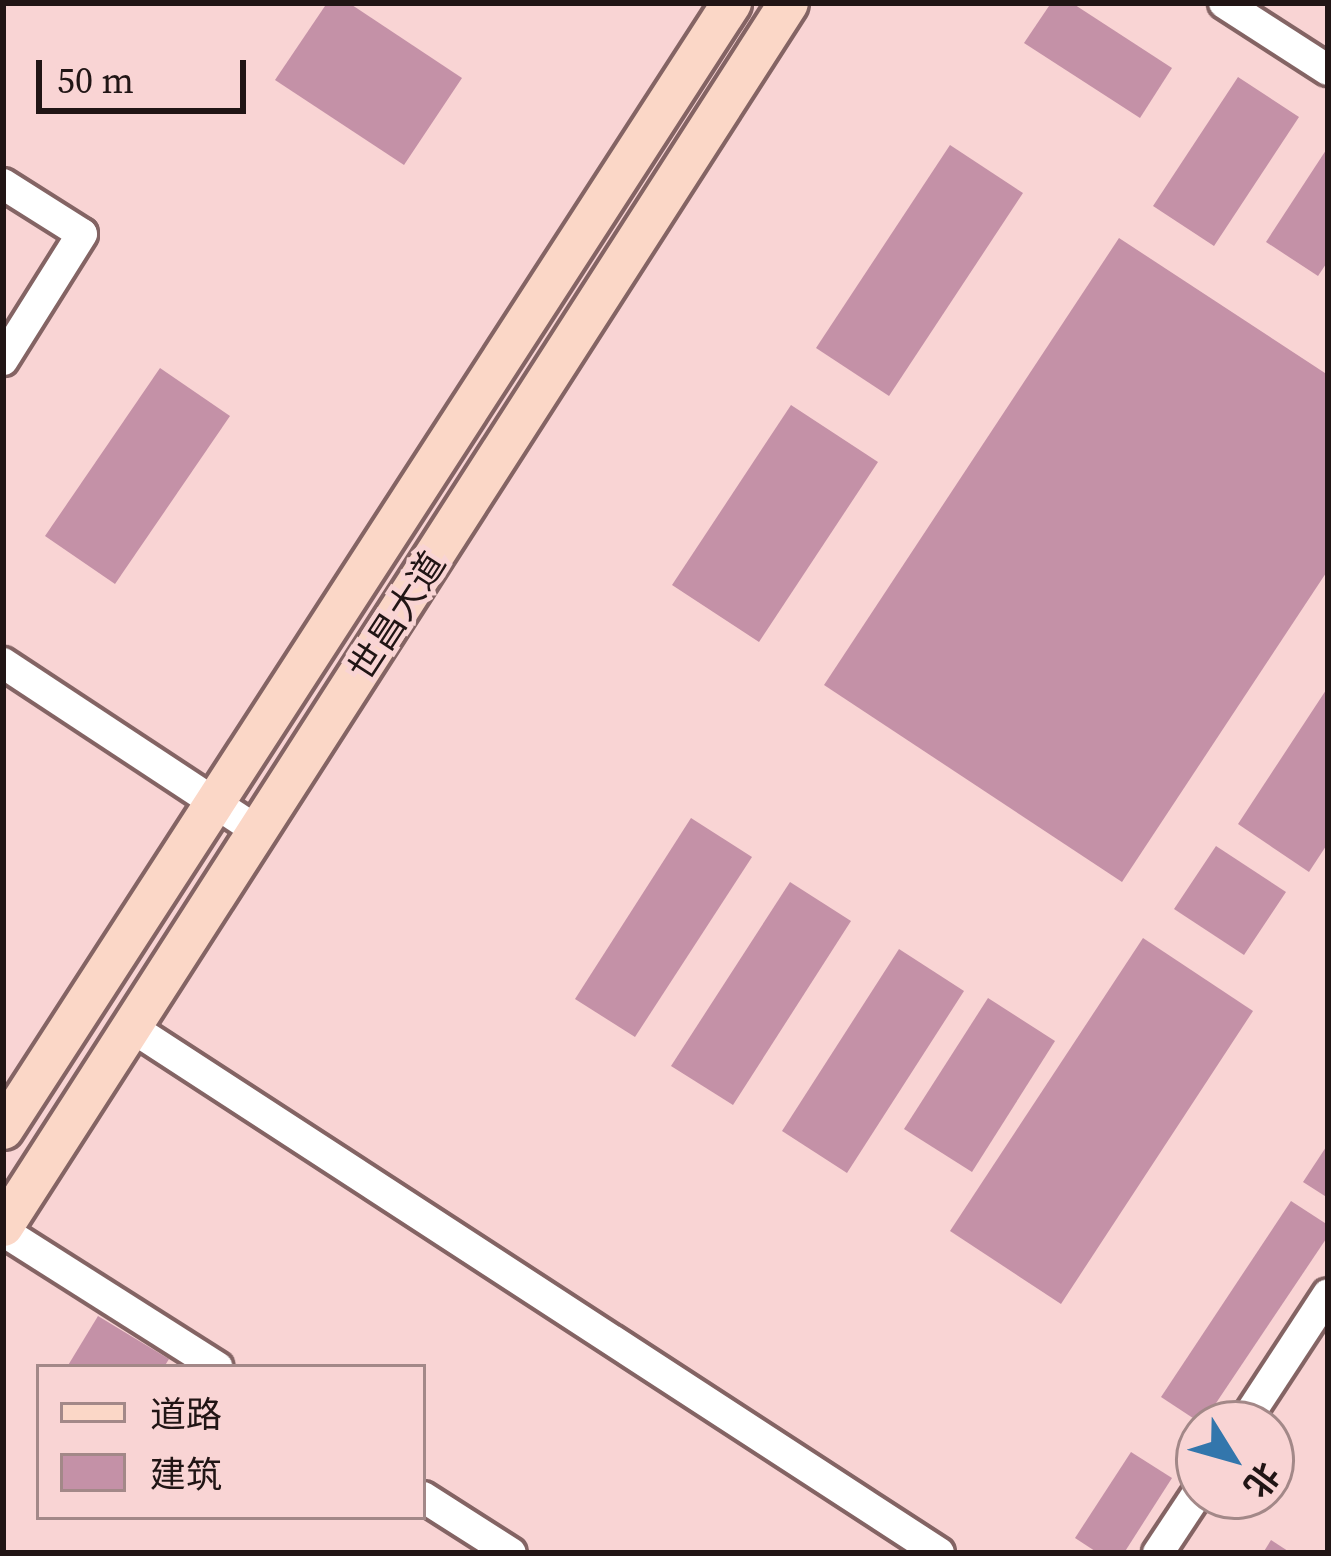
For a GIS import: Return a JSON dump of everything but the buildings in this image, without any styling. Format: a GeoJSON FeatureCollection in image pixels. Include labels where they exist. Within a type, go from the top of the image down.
{"type":"FeatureCollection","features":[{"type":"Feature","properties":{"kind":"main road","name":"世昌大道"},"geometry":{"type":"LineString","coordinates":[[3,1129],[731,3]]}},
{"type":"Feature","properties":{"kind":"main road","name":"世昌大道"},"geometry":{"type":"LineString","coordinates":[[3,1229],[788,3]]}},
{"type":"Feature","properties":{"kind":"street"},"geometry":{"type":"LineString","coordinates":[[1224,3],[1328,70]]}},
{"type":"Feature","properties":{"kind":"street"},"geometry":{"type":"LineString","coordinates":[[3,184],[82,234],[3,360]]}},
{"type":"Feature","properties":{"kind":"street"},"geometry":{"type":"LineString","coordinates":[[3,663],[258,830]]}},
{"type":"Feature","properties":{"kind":"street"},"geometry":{"type":"LineString","coordinates":[[131,1027],[939,1553]]}},
{"type":"Feature","properties":{"kind":"street"},"geometry":{"type":"LineString","coordinates":[[3,1229],[213,1364]]}},
{"type":"Feature","properties":{"kind":"street"},"geometry":{"type":"LineString","coordinates":[[1259,1400],[1328,1294]]}},
{"type":"Feature","properties":{"kind":"street"},"geometry":{"type":"LineString","coordinates":[[426,1499],[511,1553]]}},
{"type":"Feature","properties":{"kind":"street"},"geometry":{"type":"LineString","coordinates":[[1158,1553],[1179,1520]]}}]}
